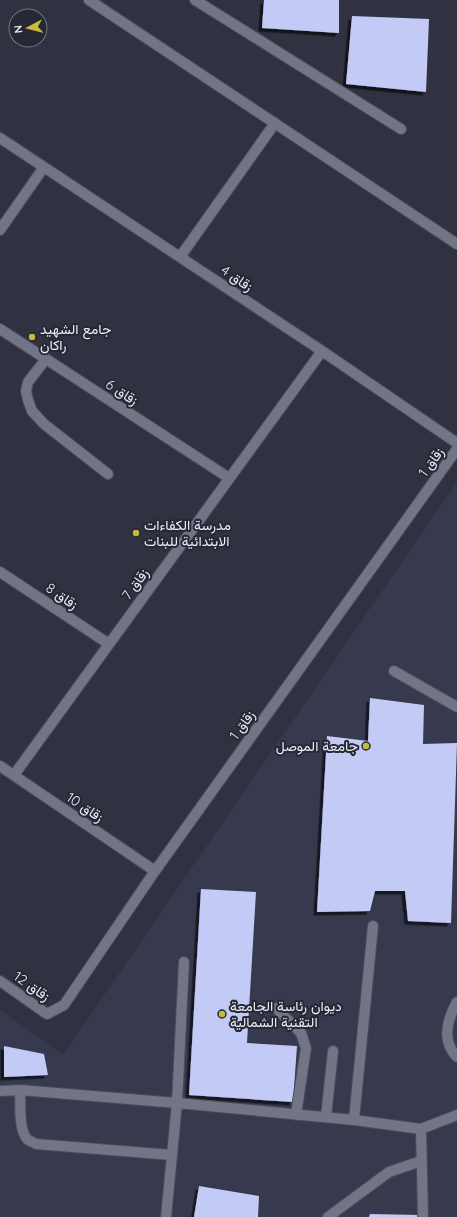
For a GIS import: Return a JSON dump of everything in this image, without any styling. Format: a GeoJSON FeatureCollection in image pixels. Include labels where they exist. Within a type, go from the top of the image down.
{"type":"FeatureCollection","features":[{"type":"Feature","properties":{"kind":"street"},"geometry":{"type":"LineString","coordinates":[[89,0],[457,244]]}},
{"type":"Feature","properties":{"kind":"street"},"geometry":{"type":"LineString","coordinates":[[195,0],[401,129]]}},
{"type":"Feature","properties":{"kind":"street"},"geometry":{"type":"LineString","coordinates":[[180,257],[275,123]]}},
{"type":"Feature","properties":{"kind":"street","name":"زقاق 4"},"geometry":{"type":"LineString","coordinates":[[0,138],[322,351],[457,443]]}},
{"type":"Feature","properties":{"kind":"street"},"geometry":{"type":"LineString","coordinates":[[0,230],[44,167]]}},
{"type":"Feature","properties":{"kind":"street","name":"زقاق 6"},"geometry":{"type":"LineString","coordinates":[[0,329],[229,478]]}},
{"type":"Feature","properties":{"kind":"street","name":"زقاق 7"},"geometry":{"type":"LineString","coordinates":[[14,775],[322,351]]}},
{"type":"Feature","properties":{"kind":"street"},"geometry":{"type":"LineString","coordinates":[[46,359],[28,382],[26,391],[32,411],[44,424],[108,474]]}},
{"type":"Feature","properties":{"kind":"street","name":"زقاق 1"},"geometry":{"type":"LineString","coordinates":[[47,1014],[64,1004],[155,871],[457,450]]}},
{"type":"Feature","properties":{"kind":"street","name":"زقاق 8"},"geometry":{"type":"LineString","coordinates":[[0,572],[109,644]]}},
{"type":"Feature","properties":{"kind":"street"},"geometry":{"type":"LineString","coordinates":[[394,671],[457,707]]}},
{"type":"Feature","properties":{"kind":"street","name":"زقاق 10"},"geometry":{"type":"LineString","coordinates":[[0,766],[155,871]]}},
{"type":"Feature","properties":{"kind":"street"},"geometry":{"type":"LineString","coordinates":[[354,1120],[373,926]]}},
{"type":"Feature","properties":{"kind":"street"},"geometry":{"type":"LineString","coordinates":[[166,1217],[177,1103],[184,962]]}},
{"type":"Feature","properties":{"kind":"street","name":"زقاق 12"},"geometry":{"type":"LineString","coordinates":[[0,981],[47,1014]]}},
{"type":"Feature","properties":{"kind":"street"},"geometry":{"type":"LineString","coordinates":[[457,1002],[452,1012],[447,1033],[448,1045],[457,1057]]}},
{"type":"Feature","properties":{"kind":"street"},"geometry":{"type":"LineString","coordinates":[[276,1008],[301,1033],[306,1048],[296,1115]]}},
{"type":"Feature","properties":{"kind":"street"},"geometry":{"type":"LineString","coordinates":[[326,1117],[333,1051]]}},
{"type":"Feature","properties":{"kind":"street"},"geometry":{"type":"LineString","coordinates":[[20,1090],[22,1125],[24,1133],[28,1140],[36,1144],[172,1155]]}},
{"type":"Feature","properties":{"kind":"street"},"geometry":{"type":"LineString","coordinates":[[0,1091],[20,1090],[177,1103],[326,1117],[421,1129],[457,1115]]}},
{"type":"Feature","properties":{"kind":"street"},"geometry":{"type":"LineString","coordinates":[[421,1129],[423,1217]]}},
{"type":"Feature","properties":{"kind":"street"},"geometry":{"type":"LineString","coordinates":[[328,1217],[389,1172],[421,1161]]}},
{"type":"Feature","properties":{"kind":"shaded area","name":"جامعة الموصل"},"geometry":{"type":"Polygon","coordinates":[[[457,482],[457,1217],[0,1217],[0,1010],[63,1055],[457,482]]]}},
{"type":"Feature","properties":{"kind":"building"},"geometry":{"type":"Polygon","coordinates":[[[264,0],[339,0],[339,33],[262,28],[264,0]]]}},
{"type":"Feature","properties":{"kind":"building"},"geometry":{"type":"Polygon","coordinates":[[[352,16],[429,19],[426,92],[346,84],[352,16]]]}},
{"type":"Feature","properties":{"kind":"building"},"geometry":{"type":"Polygon","coordinates":[[[370,698],[424,705],[423,744],[457,743],[451,923],[408,921],[405,891],[375,891],[370,911],[317,912],[327,736],[368,741],[370,698]]]}},
{"type":"Feature","properties":{"kind":"building"},"geometry":{"type":"Polygon","coordinates":[[[201,889],[256,892],[247,1043],[297,1046],[293,1102],[189,1095],[201,889]]]}},
{"type":"Feature","properties":{"kind":"building"},"geometry":{"type":"Polygon","coordinates":[[[4,1046],[44,1054],[48,1075],[4,1077],[4,1046]]]}},
{"type":"Feature","properties":{"kind":"building"},"geometry":{"type":"Polygon","coordinates":[[[199,1186],[259,1196],[258,1217],[194,1217],[199,1186]]]}},
{"type":"Feature","properties":{"kind":"building"},"geometry":{"type":"Polygon","coordinates":[[[370,1214],[419,1215],[419,1217],[369,1217],[370,1214]]]}},
{"type":"Feature","properties":{"kind":"place","name":"جامع الشهيد راكان"},"geometry":{"type":"Point","coordinates":[32,337]}},
{"type":"Feature","properties":{"kind":"place","name":"مدرسة الكفاءات الابتدائية للبنات"},"geometry":{"type":"Point","coordinates":[136,533]}},
{"type":"Feature","properties":{"kind":"place","name":"جامعة الموصل"},"geometry":{"type":"Point","coordinates":[366,746]}},
{"type":"Feature","properties":{"kind":"place","name":"ديوان رئاسة الجامعة التقنية الشمالية"},"geometry":{"type":"Point","coordinates":[222,1014]}}]}
